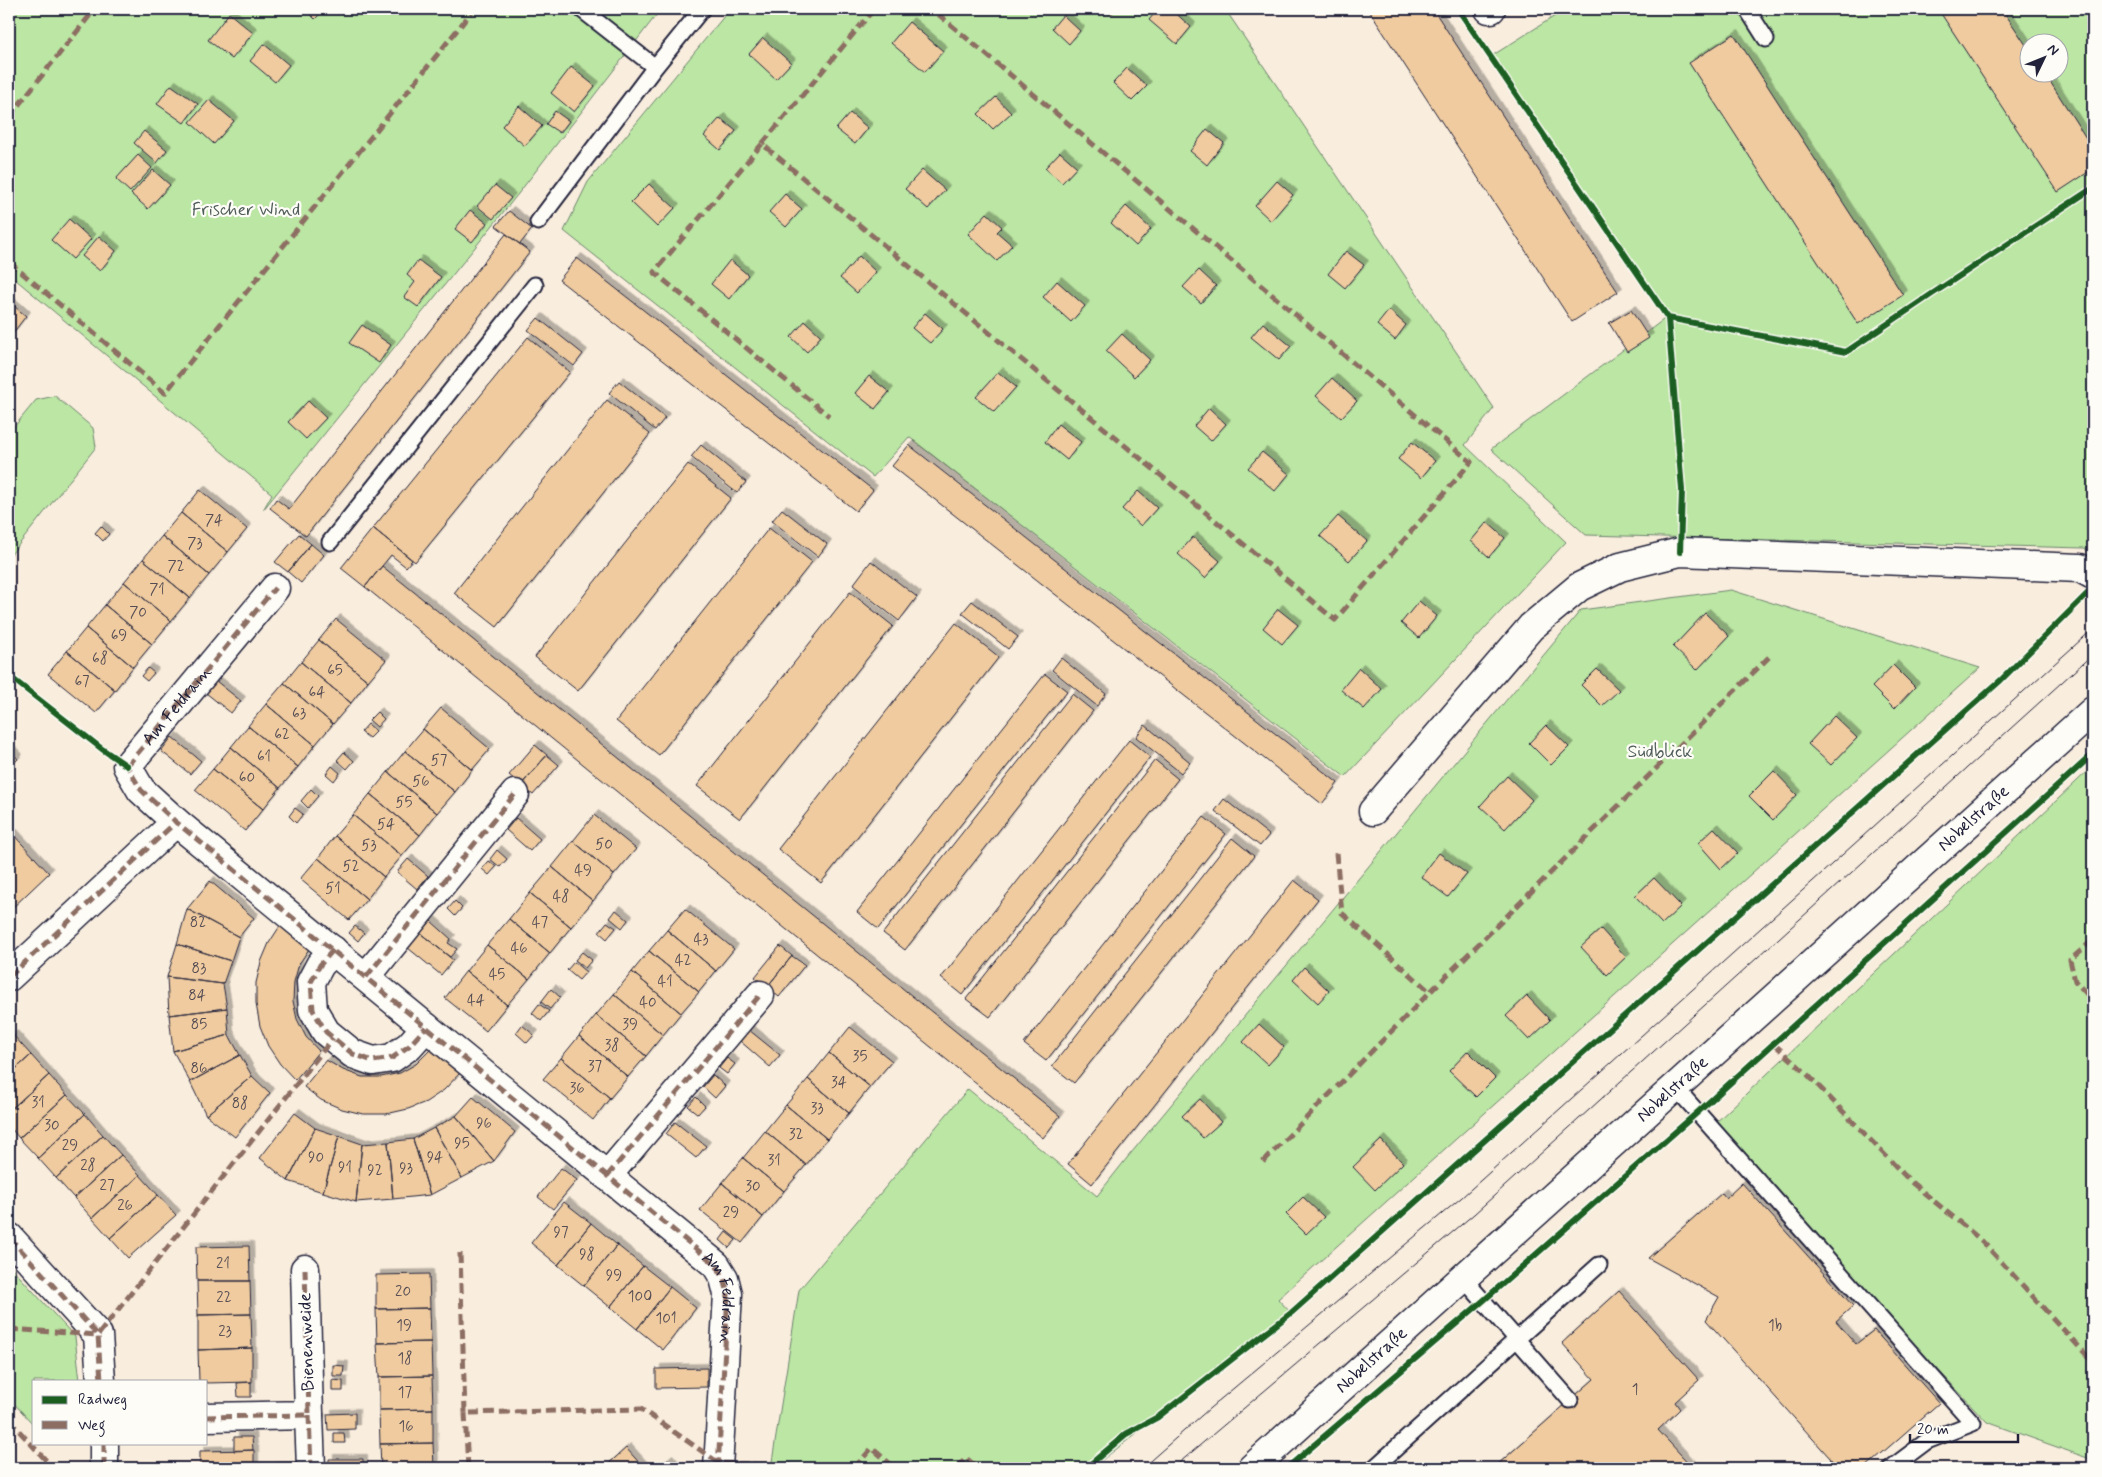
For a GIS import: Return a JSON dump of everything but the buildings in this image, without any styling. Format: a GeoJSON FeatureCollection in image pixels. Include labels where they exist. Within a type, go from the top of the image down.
{"type":"FeatureCollection","features":[{"type":"Feature","properties":{"kind":"street"},"geometry":{"type":"LineString","coordinates":[[1373,812],[1531,627],[1579,587],[1620,567],[1680,552],[2080,568],[2093,575]]}},
{"type":"Feature","properties":{"kind":"street","name":"Am Feldrain"},"geometry":{"type":"LineString","coordinates":[[275,588],[127,766],[141,790],[176,822],[716,1266],[724,1278],[728,1294],[718,1468]]}},
{"type":"Feature","properties":{"kind":"street","name":"Nobelstraße"},"geometry":{"type":"LineString","coordinates":[[1252,1468],[2093,710]]}},
{"type":"Feature","properties":{"kind":"street"},"geometry":{"type":"LineString","coordinates":[[366,977],[515,794]]}},
{"type":"Feature","properties":{"kind":"street"},"geometry":{"type":"LineString","coordinates":[[9,977],[176,822]]}},
{"type":"Feature","properties":{"kind":"street"},"geometry":{"type":"LineString","coordinates":[[333,950],[320,966],[311,982],[313,1010],[326,1032],[353,1054],[373,1061],[392,1058],[409,1046],[426,1027]]}},
{"type":"Feature","properties":{"kind":"street"},"geometry":{"type":"LineString","coordinates":[[607,1176],[760,995]]}},
{"type":"Feature","properties":{"kind":"street"},"geometry":{"type":"LineString","coordinates":[[9,1237],[98,1335],[101,1380]]}},
{"type":"Feature","properties":{"kind":"street","name":"Bienenweide"},"geometry":{"type":"LineString","coordinates":[[305,1269],[310,1468]]}},
{"type":"Feature","properties":{"kind":"street","name":"Bienenweide"},"geometry":{"type":"LineString","coordinates":[[208,1418],[309,1415]]}},
{"type":"Feature","properties":{"kind":"street"},"geometry":{"type":"LineString","coordinates":[[104,1444],[104,1468]]}},
{"type":"Feature","properties":{"kind":"lane"},"geometry":{"type":"LineString","coordinates":[[581,9],[655,67]]}},
{"type":"Feature","properties":{"kind":"lane"},"geometry":{"type":"LineString","coordinates":[[538,222],[655,67],[702,9]]}},
{"type":"Feature","properties":{"kind":"lane"},"geometry":{"type":"LineString","coordinates":[[1747,9],[1766,39]]}},
{"type":"Feature","properties":{"kind":"lane"},"geometry":{"type":"LineString","coordinates":[[330,542],[535,285]]}},
{"type":"Feature","properties":{"kind":"lane"},"geometry":{"type":"LineString","coordinates":[[1675,1087],[1972,1423],[1927,1441],[1891,1468]]}},
{"type":"Feature","properties":{"kind":"lane"},"geometry":{"type":"LineString","coordinates":[[1374,1468],[1600,1265]]}},
{"type":"Feature","properties":{"kind":"lane"},"geometry":{"type":"LineString","coordinates":[[1463,1278],[1570,1400]]}},
{"type":"Feature","properties":{"kind":"green space","name":"Frischer Wind"},"geometry":{"type":"Polygon","coordinates":[[[9,9],[661,9],[518,194],[263,510],[272,494],[9,274],[9,9]]]}},
{"type":"Feature","properties":{"kind":"green space"},"geometry":{"type":"Polygon","coordinates":[[[730,9],[1225,9],[1494,408],[1465,445],[1566,542],[1345,777],[909,437],[873,477],[564,231],[588,182],[730,9]]]}},
{"type":"Feature","properties":{"kind":"green space"},"geometry":{"type":"Polygon","coordinates":[[[1566,9],[2093,9],[2093,554],[2084,548],[1586,535],[1491,449],[1667,317],[1490,57],[1566,9]]]}},
{"type":"Feature","properties":{"kind":"green space"},"geometry":{"type":"Polygon","coordinates":[[[55,396],[93,428],[96,447],[9,557],[9,482],[12,478],[9,475],[9,433],[36,400],[55,396]]]}},
{"type":"Feature","properties":{"kind":"green space","name":"Südblick"},"geometry":{"type":"Polygon","coordinates":[[[1731,590],[1980,668],[1278,1299],[1291,1313],[1092,1468],[771,1468],[799,1290],[968,1089],[1097,1196],[1581,610],[1731,590]]]}},
{"type":"Feature","properties":{"kind":"green space"},"geometry":{"type":"Polygon","coordinates":[[[2093,766],[2093,1460],[1987,1422],[1711,1127],[2093,766]]]}},
{"type":"Feature","properties":{"kind":"green space"},"geometry":{"type":"Polygon","coordinates":[[[9,1265],[75,1337],[80,1380],[32,1380],[32,1423],[9,1398],[9,1265]]]}},
{"type":"Feature","properties":{"kind":"tram line"},"geometry":{"type":"LineString","coordinates":[[1142,1468],[1210,1408],[1461,1198],[2093,629]]}},
{"type":"Feature","properties":{"kind":"tram line"},"geometry":{"type":"LineString","coordinates":[[1173,1468],[1474,1214],[2093,654]]}},
{"type":"Feature","properties":{"kind":"marked path"},"geometry":{"type":"LineString","coordinates":[[9,117],[95,9]]}},
{"type":"Feature","properties":{"kind":"marked path"},"geometry":{"type":"LineString","coordinates":[[9,262],[165,393],[474,9]]}},
{"type":"Feature","properties":{"kind":"marked path"},"geometry":{"type":"LineString","coordinates":[[874,9],[762,144],[1335,620],[1471,462],[932,9]]}},
{"type":"Feature","properties":{"kind":"marked path"},"geometry":{"type":"LineString","coordinates":[[1107,9],[1113,13]]}},
{"type":"Feature","properties":{"kind":"marked path"},"geometry":{"type":"LineString","coordinates":[[762,144],[654,272],[829,416]]}},
{"type":"Feature","properties":{"kind":"marked path"},"geometry":{"type":"LineString","coordinates":[[127,766],[275,588]]}},
{"type":"Feature","properties":{"kind":"marked path"},"geometry":{"type":"LineString","coordinates":[[1336,853],[1342,913],[1430,992],[1771,655]]}},
{"type":"Feature","properties":{"kind":"marked path"},"geometry":{"type":"LineString","coordinates":[[123,763],[127,766],[141,790],[176,822],[716,1265],[724,1278],[728,1294],[718,1468]]}},
{"type":"Feature","properties":{"kind":"marked path"},"geometry":{"type":"LineString","coordinates":[[366,977],[515,794]]}},
{"type":"Feature","properties":{"kind":"marked path"},"geometry":{"type":"LineString","coordinates":[[9,977],[176,822]]}},
{"type":"Feature","properties":{"kind":"marked path"},"geometry":{"type":"LineString","coordinates":[[2093,940],[2070,960],[2075,981],[2093,1001]]}},
{"type":"Feature","properties":{"kind":"marked path"},"geometry":{"type":"LineString","coordinates":[[333,950],[320,965],[311,982],[313,1010],[326,1032],[353,1054],[373,1061],[392,1058],[409,1046],[426,1027]]}},
{"type":"Feature","properties":{"kind":"marked path"},"geometry":{"type":"LineString","coordinates":[[1263,1162],[1430,992]]}},
{"type":"Feature","properties":{"kind":"marked path"},"geometry":{"type":"LineString","coordinates":[[607,1176],[760,995]]}},
{"type":"Feature","properties":{"kind":"marked path"},"geometry":{"type":"LineString","coordinates":[[9,1329],[98,1335],[333,1038]]}},
{"type":"Feature","properties":{"kind":"marked path"},"geometry":{"type":"LineString","coordinates":[[1774,1044],[1804,1071],[1911,1182],[1982,1241],[2093,1362]]}},
{"type":"Feature","properties":{"kind":"marked path"},"geometry":{"type":"LineString","coordinates":[[9,1237],[98,1335],[101,1380]]}},
{"type":"Feature","properties":{"kind":"marked path"},"geometry":{"type":"LineString","coordinates":[[460,1253],[465,1413]]}},
{"type":"Feature","properties":{"kind":"marked path"},"geometry":{"type":"LineString","coordinates":[[208,1417],[309,1415],[305,1269]]}},
{"type":"Feature","properties":{"kind":"marked path"},"geometry":{"type":"LineString","coordinates":[[468,1468],[465,1413],[641,1409],[719,1463],[799,1466],[801,1468]]}},
{"type":"Feature","properties":{"kind":"marked path"},"geometry":{"type":"LineString","coordinates":[[309,1415],[311,1468]]}},
{"type":"Feature","properties":{"kind":"marked path"},"geometry":{"type":"LineString","coordinates":[[9,1420],[53,1468]]}},
{"type":"Feature","properties":{"kind":"marked path"},"geometry":{"type":"LineString","coordinates":[[104,1444],[104,1468]]}},
{"type":"Feature","properties":{"kind":"marked path"},"geometry":{"type":"LineString","coordinates":[[854,1468],[872,1448],[895,1468]]}},
{"type":"Feature","properties":{"kind":"marked path"},"geometry":{"type":"LineString","coordinates":[[957,1468],[966,1458],[978,1468]]}},
{"type":"Feature","properties":{"kind":"cycle path"},"geometry":{"type":"LineString","coordinates":[[1458,9],[1668,318],[1682,490],[1680,552]]}},
{"type":"Feature","properties":{"kind":"cycle path"},"geometry":{"type":"LineString","coordinates":[[1668,318],[1846,352],[2093,188]]}},
{"type":"Feature","properties":{"kind":"cycle path"},"geometry":{"type":"LineString","coordinates":[[1086,1468],[1126,1434],[1158,1417],[1291,1313],[2001,680],[2093,588]]}},
{"type":"Feature","properties":{"kind":"cycle path"},"geometry":{"type":"LineString","coordinates":[[9,676],[102,749],[127,766]]}},
{"type":"Feature","properties":{"kind":"cycle path"},"geometry":{"type":"LineString","coordinates":[[1287,1468],[1483,1301],[1698,1112],[2093,754]]}}]}
